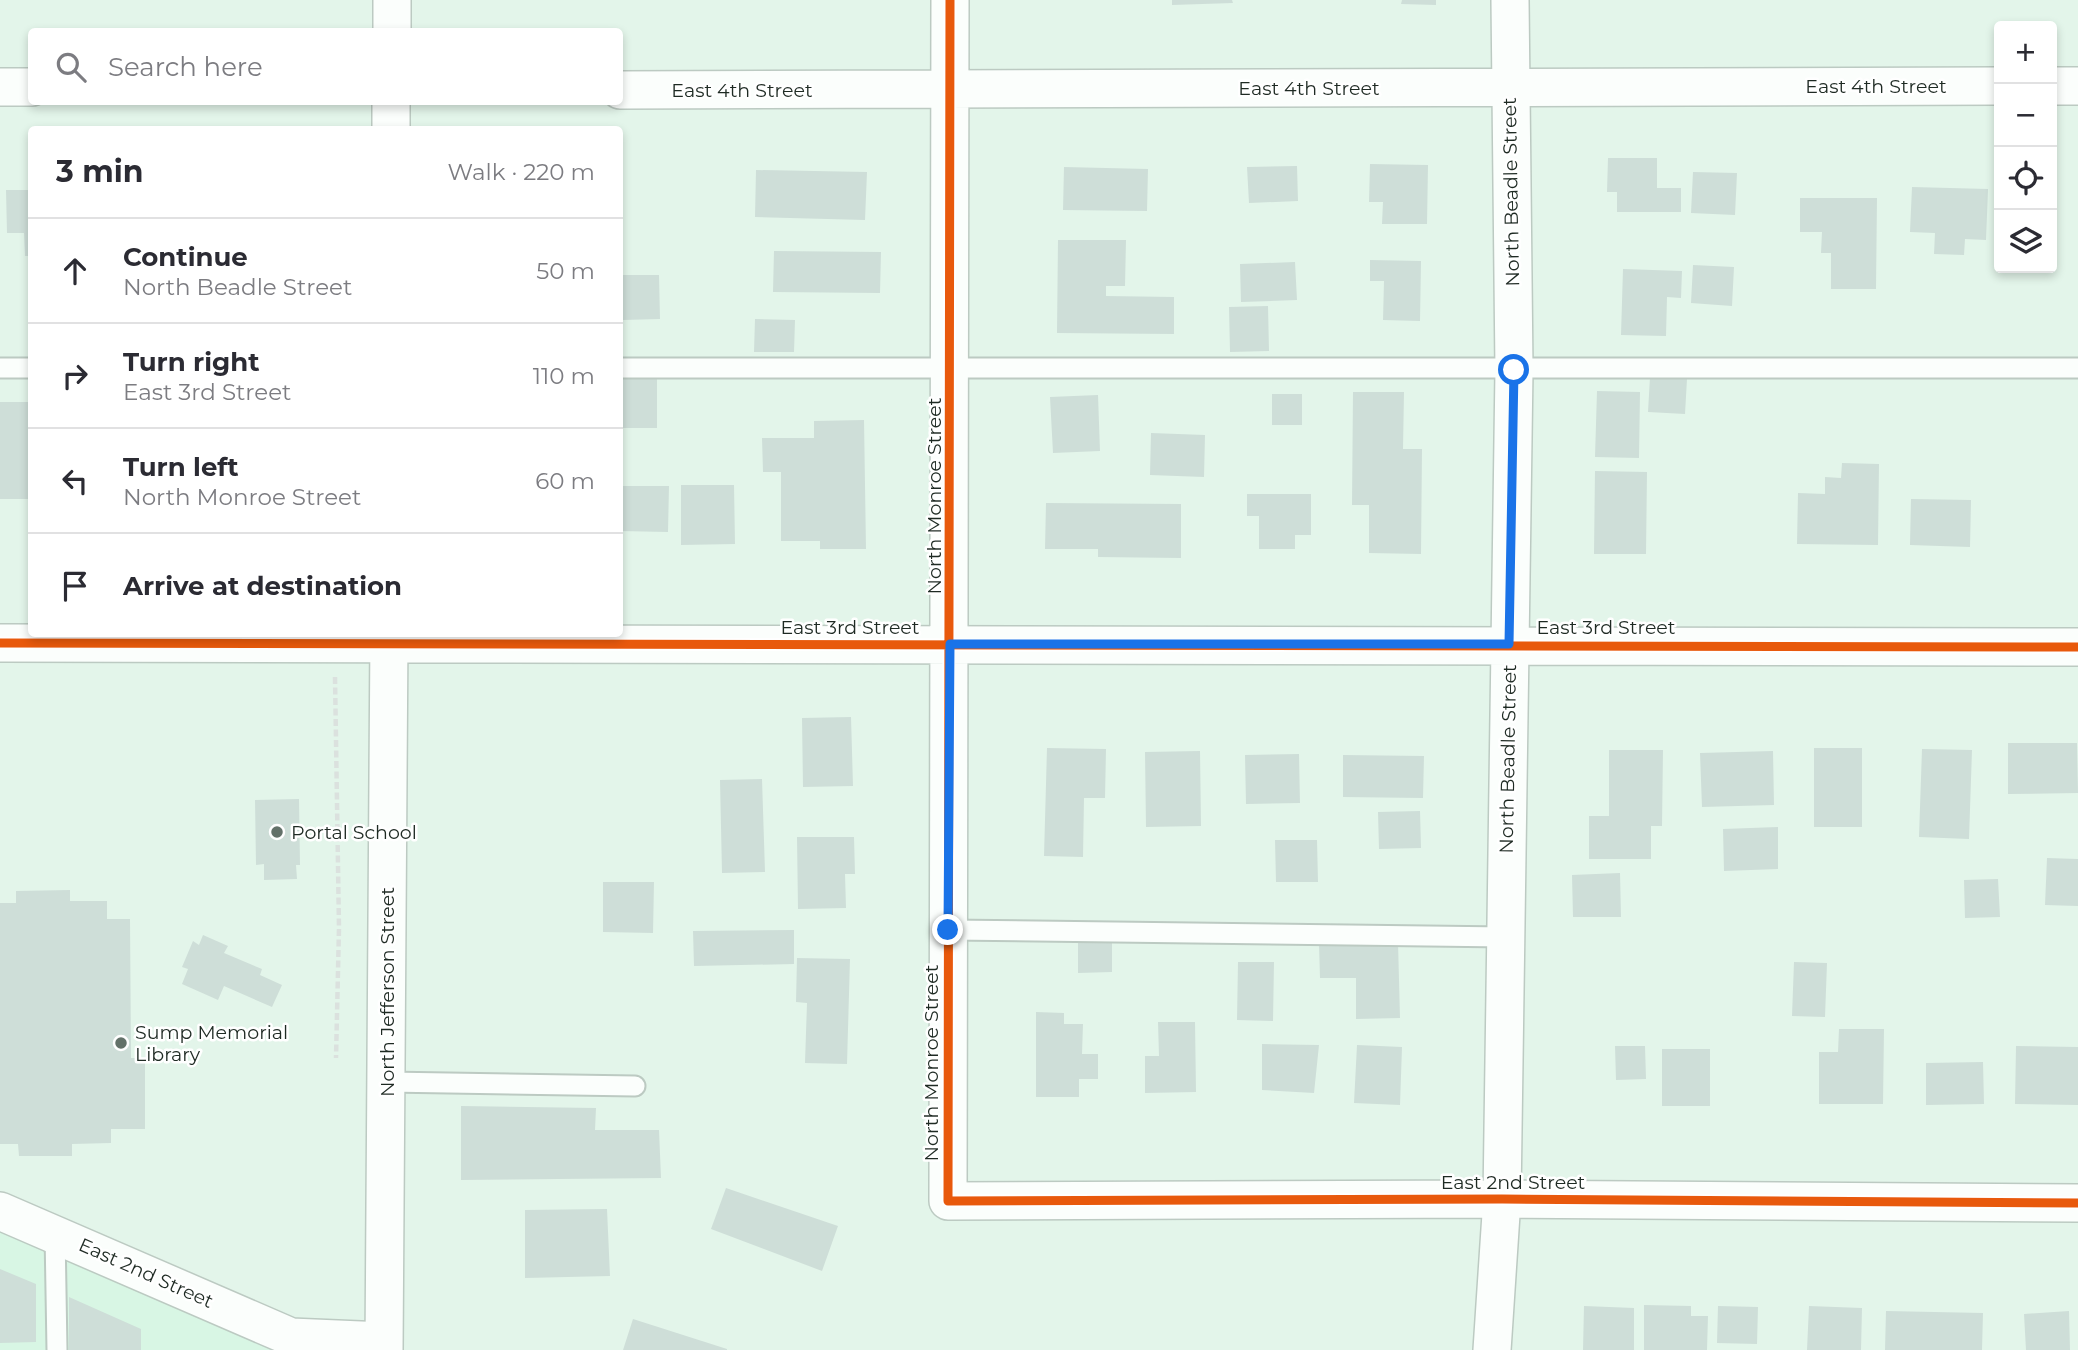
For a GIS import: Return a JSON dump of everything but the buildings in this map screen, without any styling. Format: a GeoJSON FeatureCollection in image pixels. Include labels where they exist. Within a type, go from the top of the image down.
{"type":"FeatureCollection","features":[{"type":"Feature","properties":{"kind":"street"},"geometry":{"type":"LineString","coordinates":[[392,0],[392,28]]}},
{"type":"Feature","properties":{"kind":"street","name":"North Monroe Street"},"geometry":{"type":"LineString","coordinates":[[948,1201],[952,366],[950,0]]}},
{"type":"Feature","properties":{"kind":"street","name":"North Beadle Street"},"geometry":{"type":"LineString","coordinates":[[1492,1350],[1502,1199],[1514,370],[1510,0]]}},
{"type":"Feature","properties":{"kind":"street"},"geometry":{"type":"LineString","coordinates":[[0,86],[28,87]]}},
{"type":"Feature","properties":{"kind":"street","name":"East 4th Street"},"geometry":{"type":"LineString","coordinates":[[623,90],[1994,86]]}},
{"type":"Feature","properties":{"kind":"street"},"geometry":{"type":"LineString","coordinates":[[2057,86],[2078,86]]}},
{"type":"Feature","properties":{"kind":"street"},"geometry":{"type":"LineString","coordinates":[[391,105],[391,126]]}},
{"type":"Feature","properties":{"kind":"street","name":"East 3rd Street"},"geometry":{"type":"LineString","coordinates":[[0,643],[335,644],[389,640],[2078,647]]}},
{"type":"Feature","properties":{"kind":"street","name":"North Jefferson Street"},"geometry":{"type":"LineString","coordinates":[[384,1345],[389,640]]}},
{"type":"Feature","properties":{"kind":"street","name":"East 2nd Street"},"geometry":{"type":"LineString","coordinates":[[948,1201],[1502,1199],[2078,1203]]}},
{"type":"Feature","properties":{"kind":"street","name":"East 2nd Street"},"geometry":{"type":"LineString","coordinates":[[0,1211],[55,1233],[298,1344]]}},
{"type":"Feature","properties":{"kind":"street"},"geometry":{"type":"LineString","coordinates":[[298,1344],[384,1345]]}},
{"type":"Feature","properties":{"kind":"lane"},"geometry":{"type":"LineString","coordinates":[[623,368],[2078,368]]}},
{"type":"Feature","properties":{"kind":"lane"},"geometry":{"type":"LineString","coordinates":[[0,369],[28,369]]}},
{"type":"Feature","properties":{"kind":"lane"},"geometry":{"type":"LineString","coordinates":[[948,930],[1506,937]]}},
{"type":"Feature","properties":{"kind":"lane"},"geometry":{"type":"LineString","coordinates":[[387,1082],[635,1086]]}},
{"type":"Feature","properties":{"kind":"lane"},"geometry":{"type":"LineString","coordinates":[[55,1233],[57,1350]]}},
{"type":"Feature","properties":{"kind":"path"},"geometry":{"type":"LineString","coordinates":[[335,644],[339,928],[337,1058]]}},
{"type":"Feature","properties":{"kind":"shaded area"},"geometry":{"type":"Polygon","coordinates":[[[0,1230],[316,1350],[0,1350],[0,1230]]]}},
{"type":"Feature","properties":{"kind":"cycle path"},"geometry":{"type":"LineString","coordinates":[[950,0],[948,1201],[1502,1199],[2078,1203]]}},
{"type":"Feature","properties":{"kind":"cycle path"},"geometry":{"type":"LineString","coordinates":[[0,643],[2078,647]]}},
{"type":"Feature","properties":{"kind":"place","name":"Portal School"},"geometry":{"type":"Point","coordinates":[277,832]}},
{"type":"Feature","properties":{"kind":"place","name":"Sump Memorial Library"},"geometry":{"type":"Point","coordinates":[121,1043]}},
{"type":"Feature","properties":{"kind":"route"},"geometry":{"type":"LineString","coordinates":[[948,930],[950,644],[1509,644],[1514,370]]}}]}
